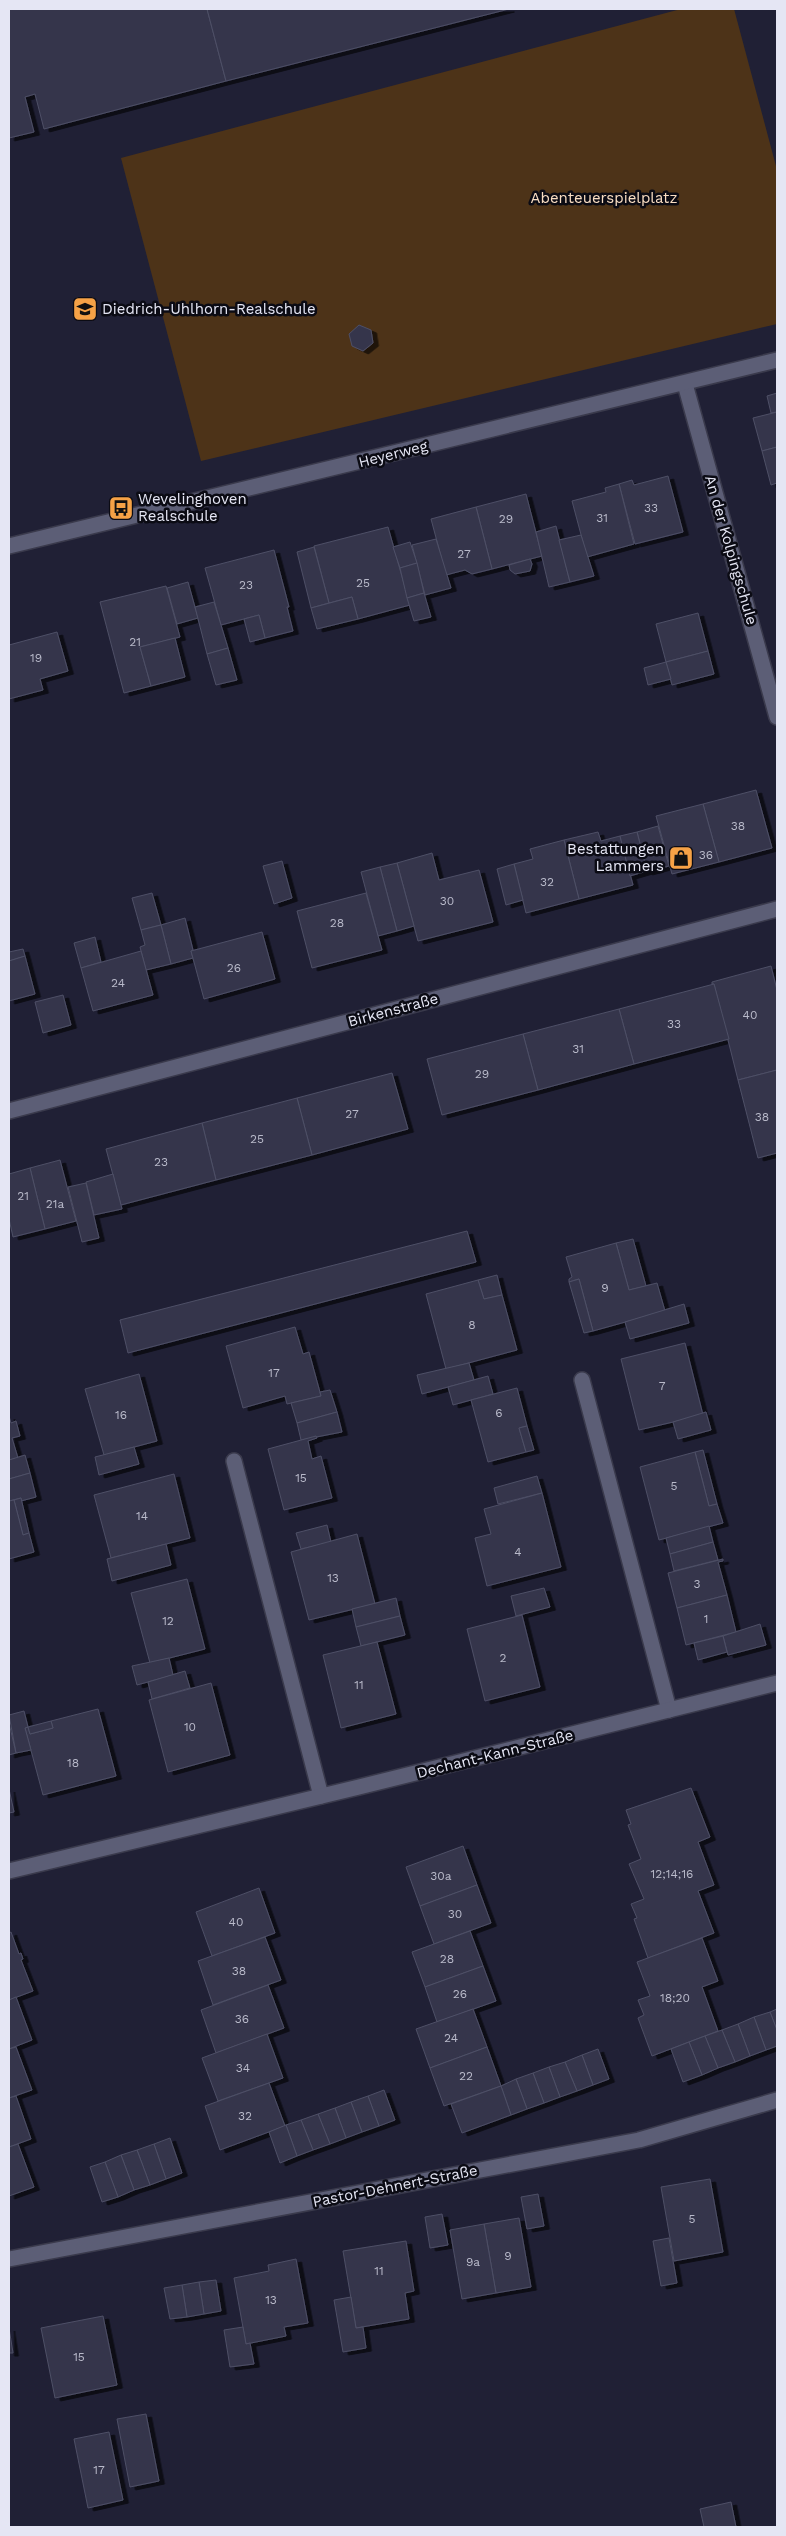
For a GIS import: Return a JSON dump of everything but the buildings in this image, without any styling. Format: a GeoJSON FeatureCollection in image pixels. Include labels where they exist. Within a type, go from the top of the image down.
{"type":"FeatureCollection","features":[{"type":"Feature","properties":{"kind":"street","name":"Heyerweg"},"geometry":{"type":"LineString","coordinates":[[9,546],[685,384],[777,360]]}},
{"type":"Feature","properties":{"kind":"street","name":"An der Kolpingschule"},"geometry":{"type":"LineString","coordinates":[[685,384],[777,717]]}},
{"type":"Feature","properties":{"kind":"street","name":"Birkenstraße"},"geometry":{"type":"LineString","coordinates":[[9,1111],[777,908]]}},
{"type":"Feature","properties":{"kind":"street"},"geometry":{"type":"LineString","coordinates":[[582,1380],[669,1710]]}},
{"type":"Feature","properties":{"kind":"street"},"geometry":{"type":"LineString","coordinates":[[234,1461],[321,1796]]}},
{"type":"Feature","properties":{"kind":"street","name":"Dechant-Kann-Straße"},"geometry":{"type":"LineString","coordinates":[[9,1871],[777,1683]]}},
{"type":"Feature","properties":{"kind":"street","name":"Pastor-Dehnert-Straße"},"geometry":{"type":"LineString","coordinates":[[9,2259],[640,2140],[777,2100]]}},
{"type":"Feature","properties":{"kind":"green space","name":"Abenteuerspielplatz"},"geometry":{"type":"Polygon","coordinates":[[[681,9],[734,9],[777,170],[777,324],[201,461],[121,158],[681,9]]]}},
{"type":"Feature","properties":{"kind":"place","name":"Diedrich-Uhlhorn-Realschule"},"geometry":{"type":"Point","coordinates":[85,309]}},
{"type":"Feature","properties":{"kind":"place","name":"Wevelinghoven Realschule"},"geometry":{"type":"Point","coordinates":[121,508]}},
{"type":"Feature","properties":{"kind":"place","name":"Bestattungen Lammers"},"geometry":{"type":"Point","coordinates":[681,858]}}]}
